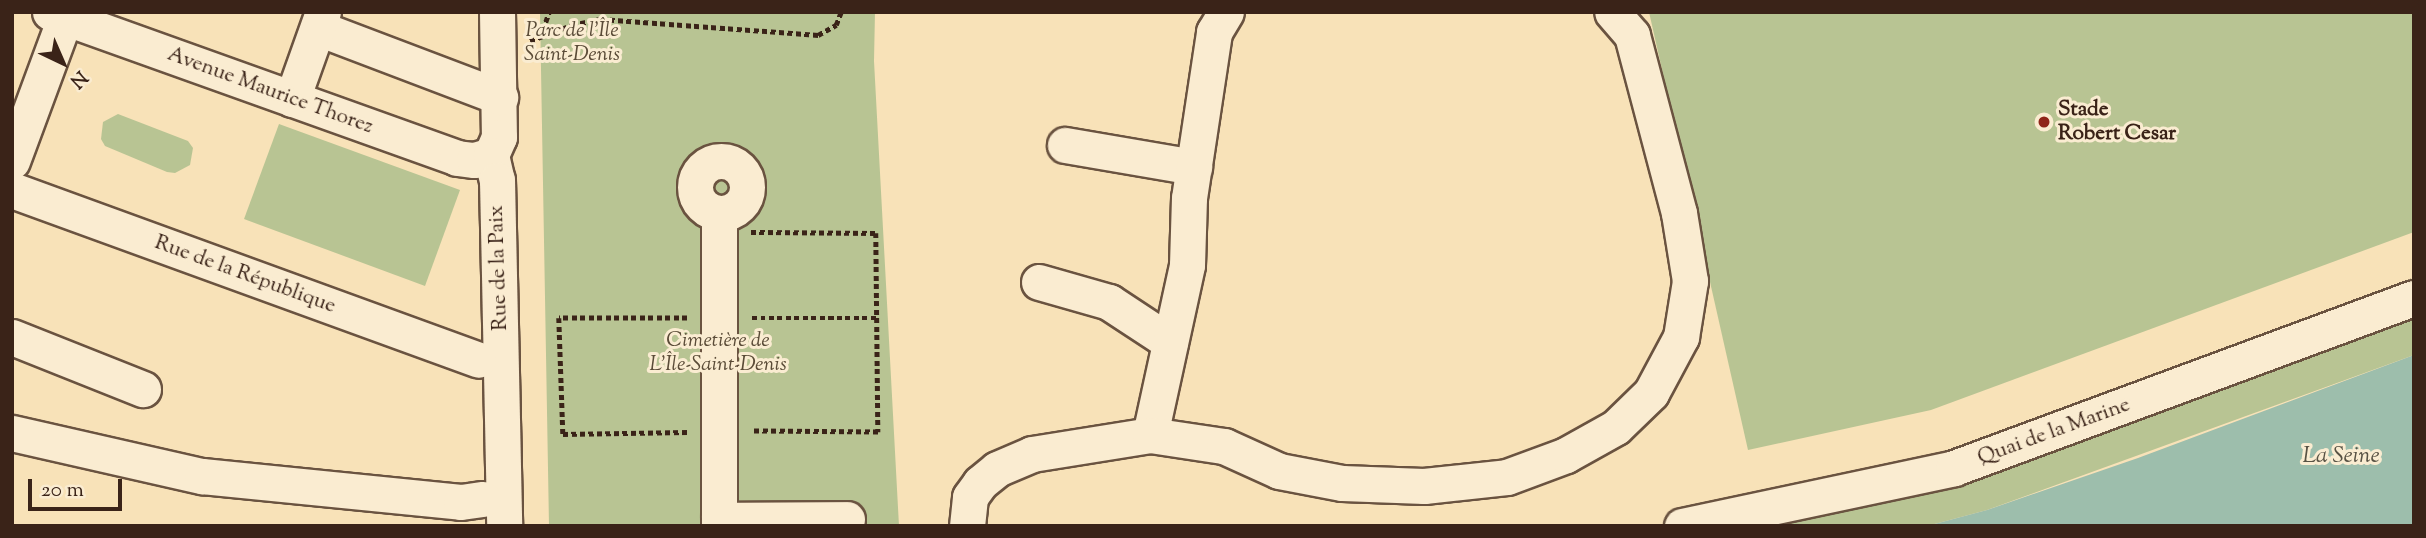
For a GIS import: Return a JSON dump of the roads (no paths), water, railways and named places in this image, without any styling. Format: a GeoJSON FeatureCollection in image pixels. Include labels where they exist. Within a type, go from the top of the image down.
{"type":"FeatureCollection","features":[{"type":"Feature","properties":{"kind":"street"},"geometry":{"type":"LineString","coordinates":[[1150,435],[1187,265],[1189,198],[1214,32],[1226,12]]}},
{"type":"Feature","properties":{"kind":"street"},"geometry":{"type":"LineString","coordinates":[[967,526],[970,497],[980,482],[998,469],[1032,454],[1150,435],[1224,446],[1279,471],[1342,482],[1424,486],[1507,477],[1566,455],[1616,427],[1651,393],[1681,337],[1690,281],[1679,214],[1632,35],[1612,12]]}},
{"type":"Feature","properties":{"kind":"street"},"geometry":{"type":"LineString","coordinates":[[12,161],[57,15]]}},
{"type":"Feature","properties":{"kind":"street","name":"Avenue Maurice Thorez"},"geometry":{"type":"LineString","coordinates":[[57,15],[457,158],[474,160],[491,155]]}},
{"type":"Feature","properties":{"kind":"street"},"geometry":{"type":"LineString","coordinates":[[292,99],[321,20],[500,97]]}},
{"type":"Feature","properties":{"kind":"street","name":"Rue de la Paix"},"geometry":{"type":"LineString","coordinates":[[493,512],[497,180],[491,155],[499,138],[497,27]]}},
{"type":"Feature","properties":{"kind":"street"},"geometry":{"type":"LineString","coordinates":[[1065,145],[1194,167]]}},
{"type":"Feature","properties":{"kind":"street","name":"Rue de la République"},"geometry":{"type":"LineString","coordinates":[[12,190],[478,360]]}},
{"type":"Feature","properties":{"kind":"street"},"geometry":{"type":"LineString","coordinates":[[719,212],[719,523],[847,519]]}},
{"type":"Feature","properties":{"kind":"street"},"geometry":{"type":"LineString","coordinates":[[1039,282],[1109,303],[1170,342]]}},
{"type":"Feature","properties":{"kind":"street","name":"Quai de la Marine"},"geometry":{"type":"LineString","coordinates":[[1682,526],[1954,468],[2414,298]]}},
{"type":"Feature","properties":{"kind":"street"},"geometry":{"type":"LineString","coordinates":[[12,337],[143,389]]}},
{"type":"Feature","properties":{"kind":"street"},"geometry":{"type":"LineString","coordinates":[[12,433],[202,476],[461,502],[493,512]]}},
{"type":"Feature","properties":{"kind":"water","name":"La Seine"},"geometry":{"type":"Polygon","coordinates":[[[2414,355],[2414,526],[1927,526],[1987,510],[2138,458],[2414,355]]]}},
{"type":"Feature","properties":{"kind":"place","name":"Stade Robert Cesar"},"geometry":{"type":"Point","coordinates":[2044,122]}},
{"type":"Feature","properties":{"kind":"park label","name":"Parc de l'Île Saint-Denis"},"geometry":{"type":"Point","coordinates":[572,43]}},
{"type":"Feature","properties":{"kind":"park label","name":"Cimetière de L'Île-Saint-Denis"},"geometry":{"type":"Point","coordinates":[718,353]}}]}
